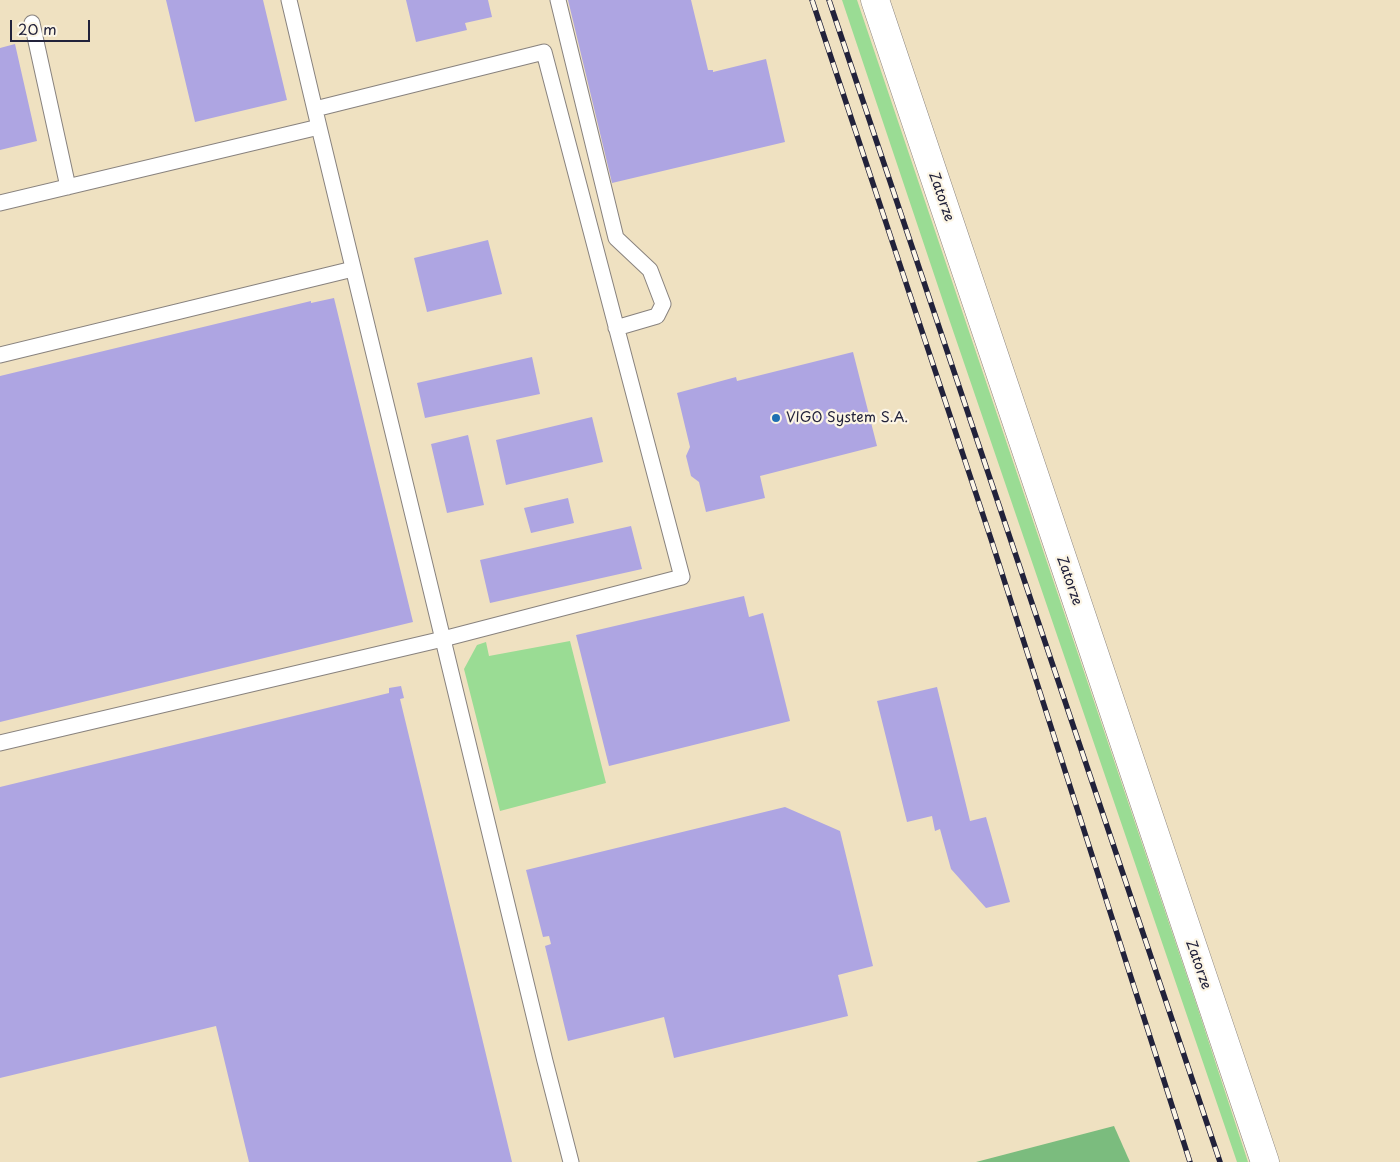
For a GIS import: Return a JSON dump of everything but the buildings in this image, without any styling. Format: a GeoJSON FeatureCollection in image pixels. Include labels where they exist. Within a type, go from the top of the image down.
{"type":"FeatureCollection","features":[{"type":"Feature","properties":{"kind":"street","name":"Zatorze"},"geometry":{"type":"LineString","coordinates":[[874,0],[1264,1162]]}},
{"type":"Feature","properties":{"kind":"lane"},"geometry":{"type":"LineString","coordinates":[[289,0],[571,1162]]}},
{"type":"Feature","properties":{"kind":"lane"},"geometry":{"type":"LineString","coordinates":[[558,0],[616,238],[650,270],[663,304],[657,316],[616,328]]}},
{"type":"Feature","properties":{"kind":"lane"},"geometry":{"type":"LineString","coordinates":[[32,23],[68,187]]}},
{"type":"Feature","properties":{"kind":"lane"},"geometry":{"type":"LineString","coordinates":[[0,743],[443,639],[682,577],[544,52],[315,108]]}},
{"type":"Feature","properties":{"kind":"lane"},"geometry":{"type":"LineString","coordinates":[[0,203],[319,127]]}},
{"type":"Feature","properties":{"kind":"lane"},"geometry":{"type":"LineString","coordinates":[[0,355],[353,269]]}},
{"type":"Feature","properties":{"kind":"green space"},"geometry":{"type":"Polygon","coordinates":[[[842,0],[857,0],[1248,1162],[1237,1162],[842,0]]]}},
{"type":"Feature","properties":{"kind":"green space"},"geometry":{"type":"Polygon","coordinates":[[[570,641],[606,783],[500,811],[464,669],[477,645],[486,642],[489,656],[570,641]]]}},
{"type":"Feature","properties":{"kind":"green space"},"geometry":{"type":"Polygon","coordinates":[[[1114,1126],[1130,1162],[976,1162],[1114,1126]]]}},
{"type":"Feature","properties":{"kind":"railway"},"geometry":{"type":"LineString","coordinates":[[812,0],[991,539],[1190,1162]]}},
{"type":"Feature","properties":{"kind":"railway"},"geometry":{"type":"LineString","coordinates":[[829,0],[1220,1162]]}},
{"type":"Feature","properties":{"kind":"place","name":"VIGO System S.A."},"geometry":{"type":"Point","coordinates":[776,418]}}]}
